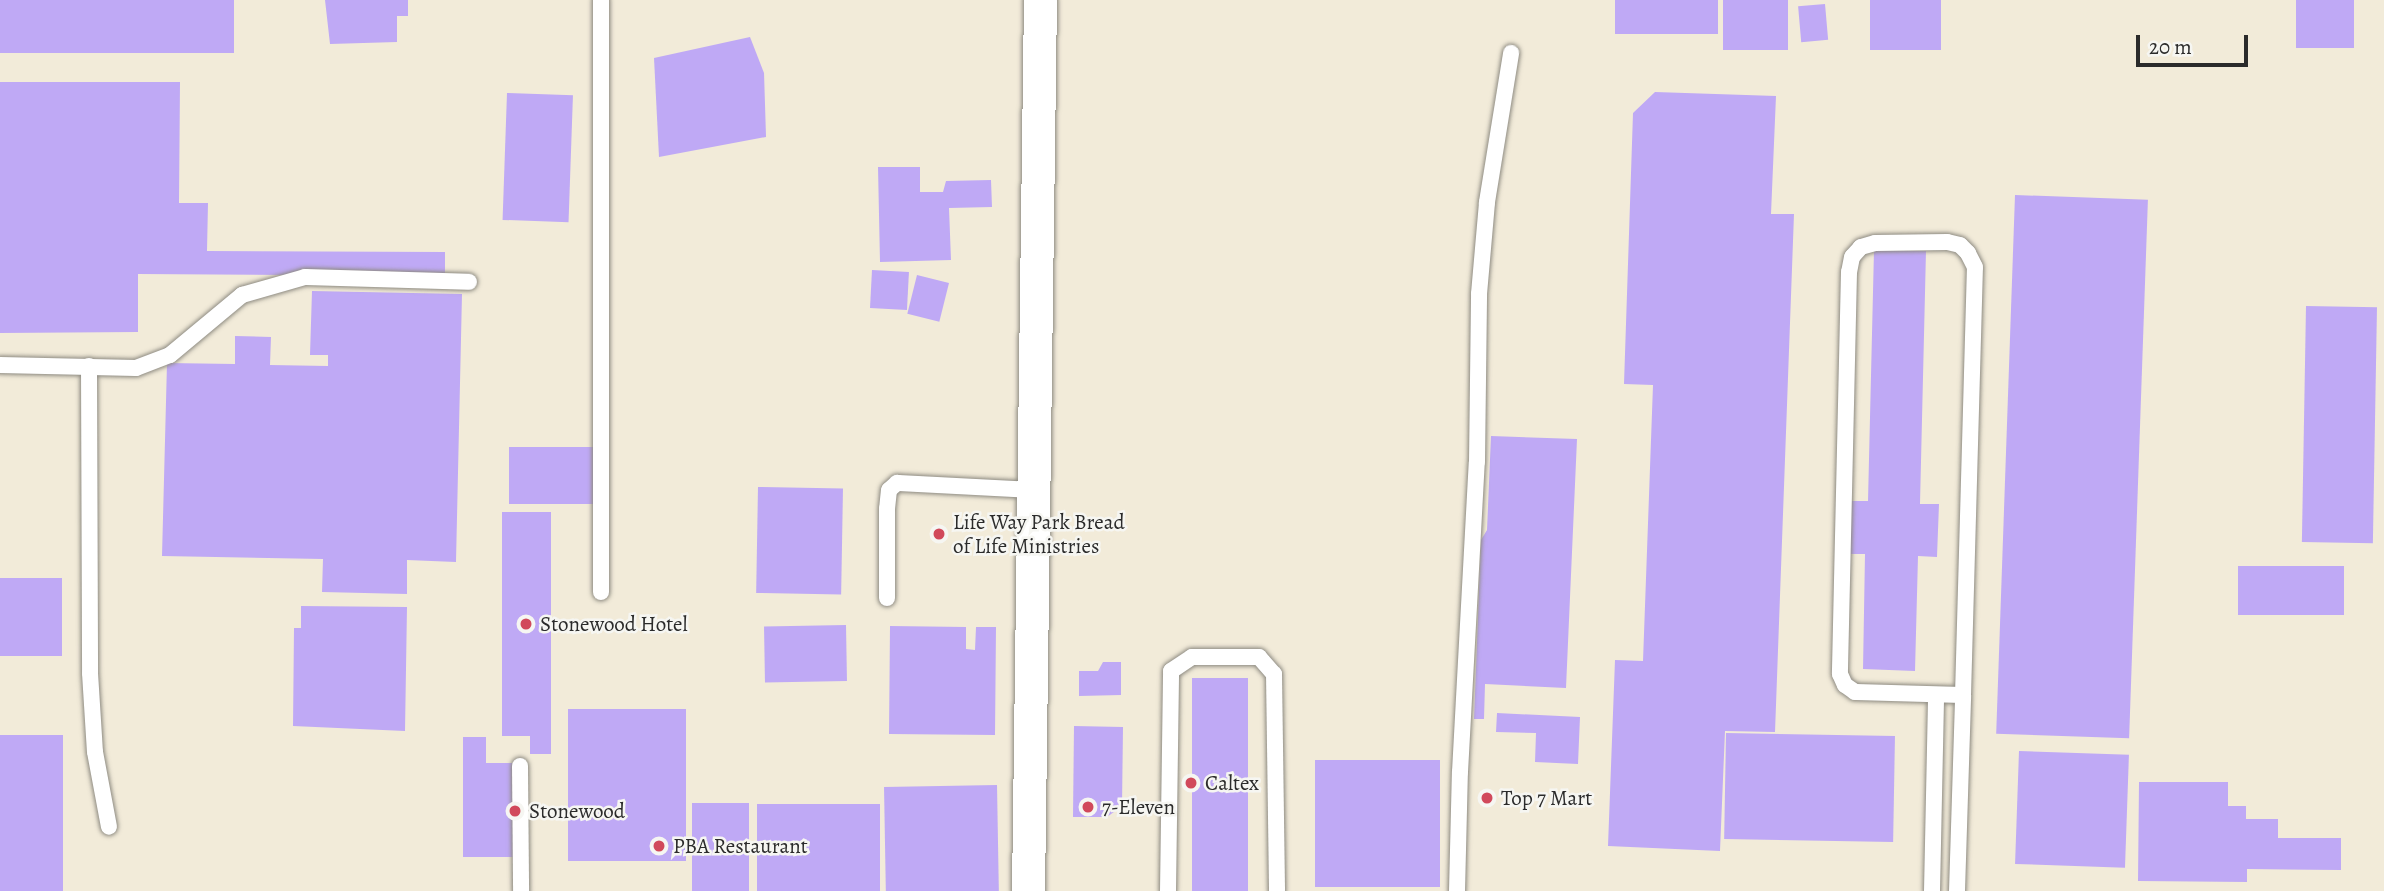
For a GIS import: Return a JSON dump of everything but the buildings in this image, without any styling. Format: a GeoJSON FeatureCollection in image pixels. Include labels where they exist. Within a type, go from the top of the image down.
{"type":"FeatureCollection","features":[{"type":"Feature","properties":{"kind":"street"},"geometry":{"type":"LineString","coordinates":[[1033,887],[1040,0]]}},
{"type":"Feature","properties":{"kind":"lane"},"geometry":{"type":"LineString","coordinates":[[601,0],[601,592]]}},
{"type":"Feature","properties":{"kind":"lane"},"geometry":{"type":"LineString","coordinates":[[1457,891],[1465,663],[1477,462],[1479,294],[1487,202],[1511,53]]}},
{"type":"Feature","properties":{"kind":"lane"},"geometry":{"type":"LineString","coordinates":[[1957,891],[1963,695],[1975,267],[1968,253],[1960,245],[1947,242],[1875,243],[1861,247],[1852,257],[1849,272],[1840,674],[1845,685],[1855,692],[1963,695]]}},
{"type":"Feature","properties":{"kind":"lane"},"geometry":{"type":"LineString","coordinates":[[0,365],[136,368],[170,355],[242,295],[305,277],[469,282]]}},
{"type":"Feature","properties":{"kind":"lane"},"geometry":{"type":"LineString","coordinates":[[89,366],[90,673],[95,752],[109,827]]}},
{"type":"Feature","properties":{"kind":"lane"},"geometry":{"type":"LineString","coordinates":[[887,598],[887,509],[889,490],[897,483],[1035,490]]}},
{"type":"Feature","properties":{"kind":"lane"},"geometry":{"type":"LineString","coordinates":[[1168,891],[1171,671],[1192,657],[1259,657],[1274,674],[1277,891]]}},
{"type":"Feature","properties":{"kind":"lane"},"geometry":{"type":"LineString","coordinates":[[1932,891],[1936,695]]}},
{"type":"Feature","properties":{"kind":"lane"},"geometry":{"type":"LineString","coordinates":[[520,766],[521,891]]}},
{"type":"Feature","properties":{"kind":"place","name":"Life Way Park Bread of Life Ministries"},"geometry":{"type":"Point","coordinates":[939,534]}},
{"type":"Feature","properties":{"kind":"place","name":"Stonewood Hotel"},"geometry":{"type":"Point","coordinates":[526,624]}},
{"type":"Feature","properties":{"kind":"place","name":"Caltex"},"geometry":{"type":"Point","coordinates":[1191,783]}},
{"type":"Feature","properties":{"kind":"place","name":"Top 7 Mart"},"geometry":{"type":"Point","coordinates":[1487,798]}},
{"type":"Feature","properties":{"kind":"place","name":"7-Eleven"},"geometry":{"type":"Point","coordinates":[1088,807]}},
{"type":"Feature","properties":{"kind":"place","name":"Stonewood"},"geometry":{"type":"Point","coordinates":[515,811]}},
{"type":"Feature","properties":{"kind":"place","name":"PBA Restaurant"},"geometry":{"type":"Point","coordinates":[659,846]}}]}
